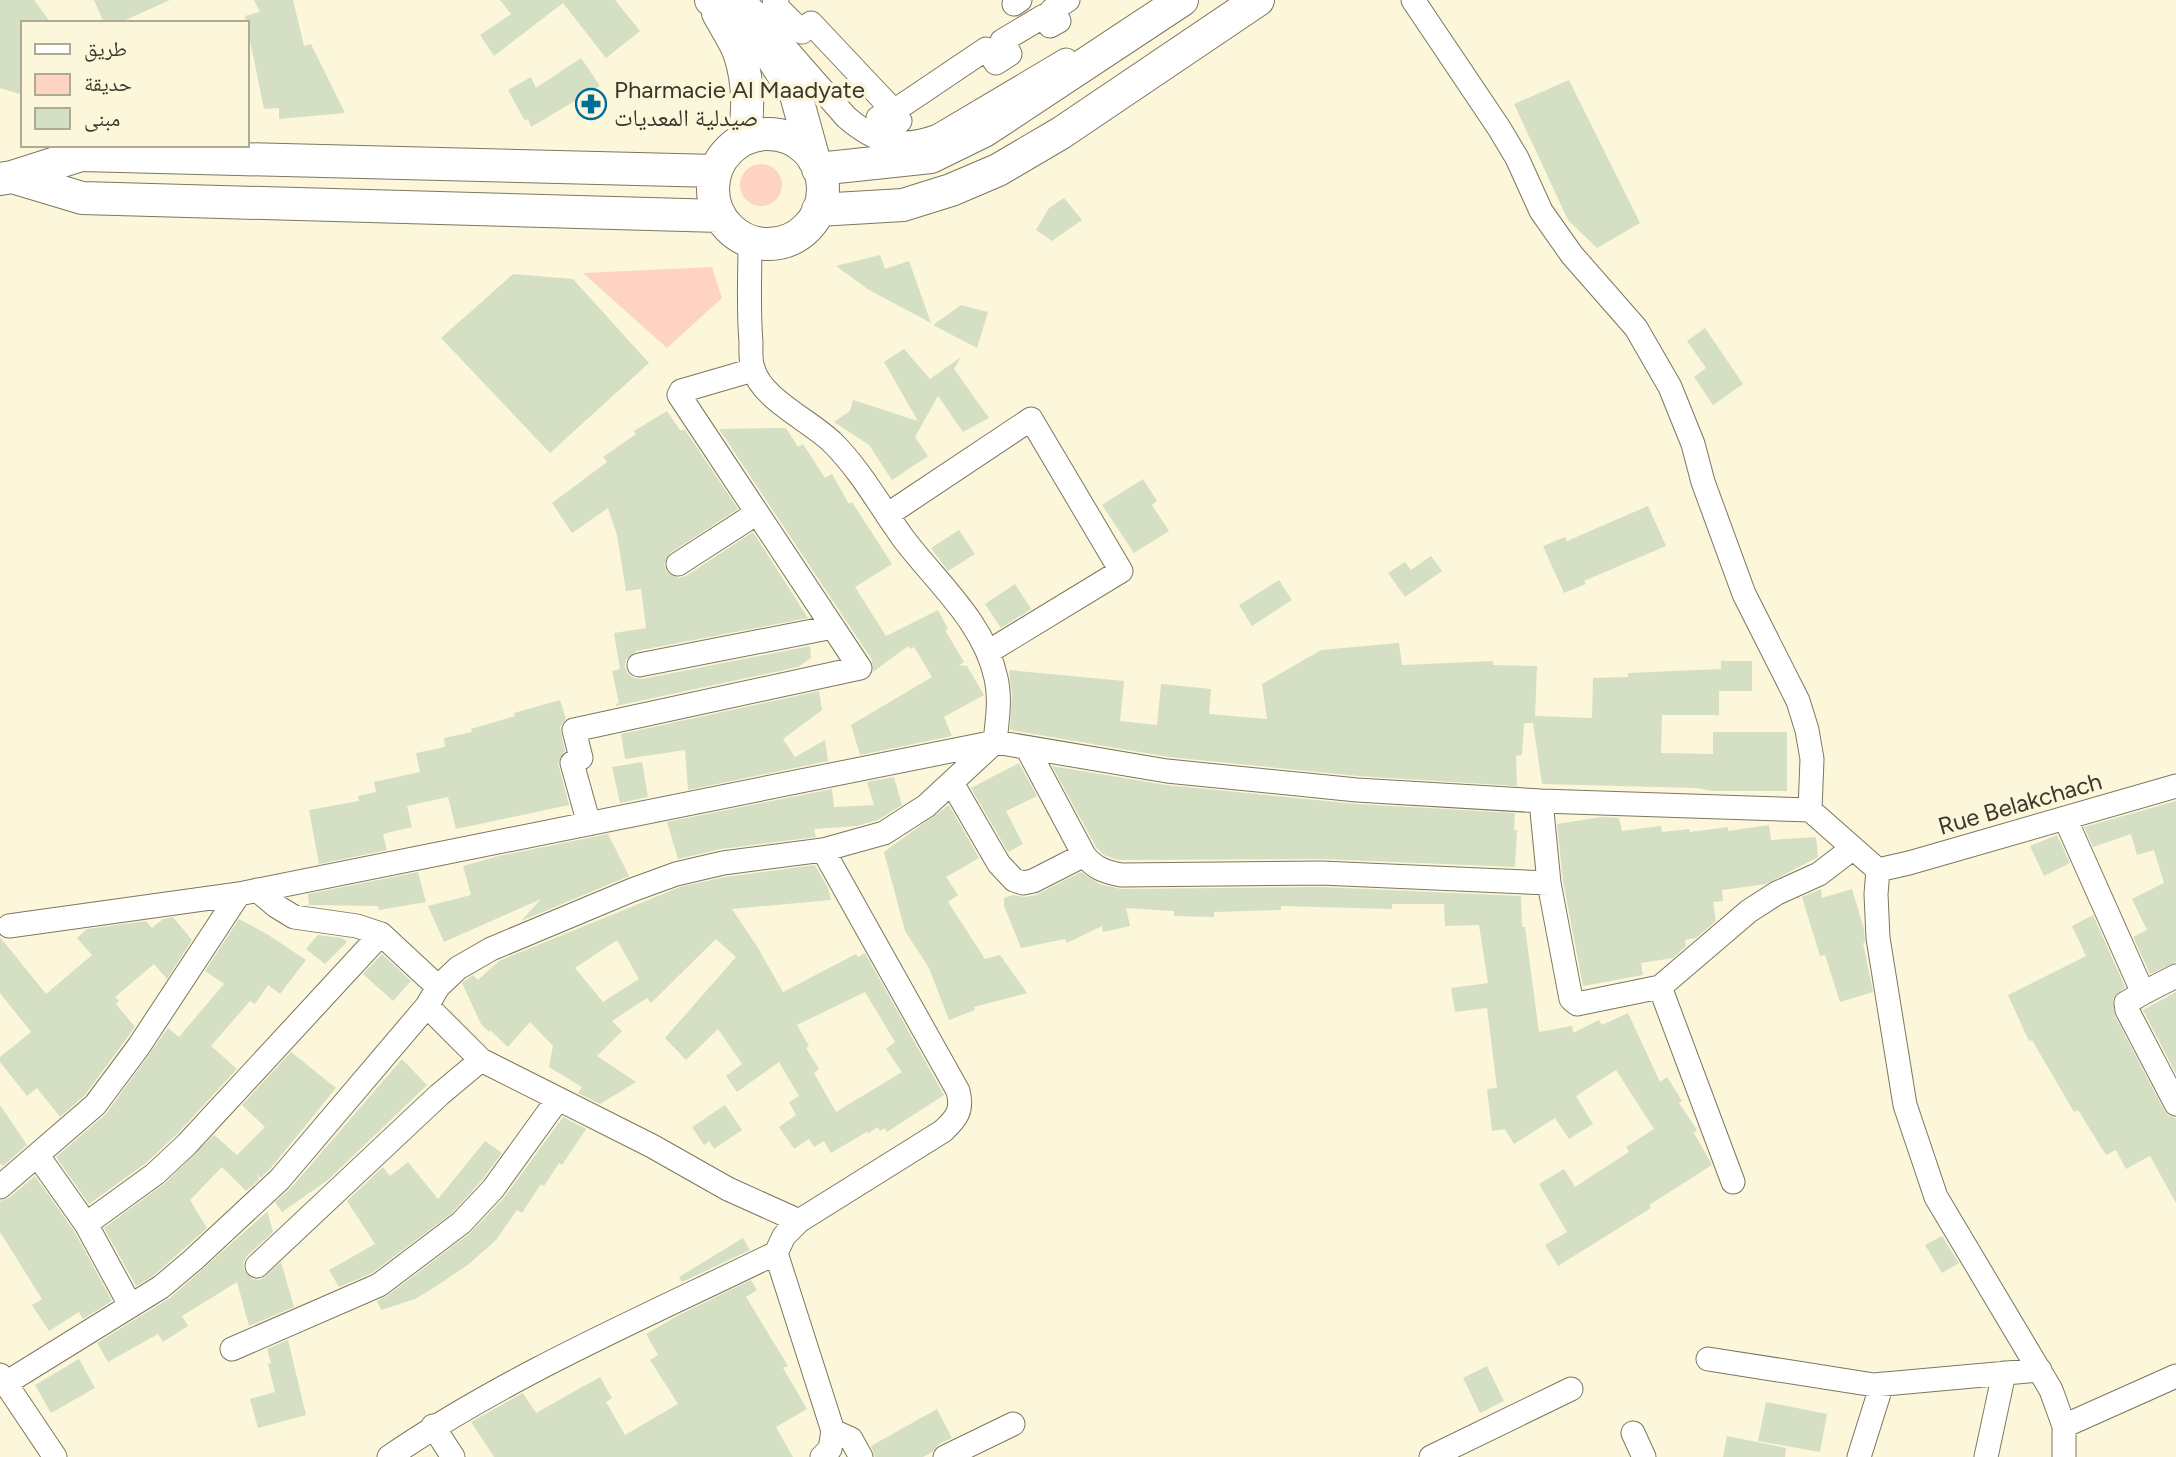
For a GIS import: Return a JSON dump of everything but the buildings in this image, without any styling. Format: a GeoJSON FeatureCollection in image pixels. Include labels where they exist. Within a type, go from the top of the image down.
{"type":"FeatureCollection","features":[{"type":"Feature","properties":{"kind":"main road"},"geometry":{"type":"LineString","coordinates":[[711,0],[739,51],[747,86],[749,112],[744,139]]}},
{"type":"Feature","properties":{"kind":"main road"},"geometry":{"type":"LineString","coordinates":[[711,0],[763,43],[796,95],[816,164],[822,190],[818,211],[802,232],[777,243],[750,241],[733,231],[720,216],[713,194],[716,171],[727,152],[744,139],[759,134],[775,134],[790,139],[804,148],[816,164]]}},
{"type":"Feature","properties":{"kind":"main road"},"geometry":{"type":"LineString","coordinates":[[816,164],[931,158],[984,131],[1182,0]]}},
{"type":"Feature","properties":{"kind":"main road"},"geometry":{"type":"LineString","coordinates":[[818,211],[903,205],[951,190],[998,170],[1061,133],[1258,0]]}},
{"type":"Feature","properties":{"kind":"main road"},"geometry":{"type":"LineString","coordinates":[[6,178],[81,155],[716,171]]}},
{"type":"Feature","properties":{"kind":"main road"},"geometry":{"type":"LineString","coordinates":[[6,178],[82,198],[720,216]]}},
{"type":"Feature","properties":{"kind":"street"},"geometry":{"type":"LineString","coordinates":[[744,0],[846,117],[874,138],[900,143],[938,136],[1062,62],[1156,0]]}},
{"type":"Feature","properties":{"kind":"street"},"geometry":{"type":"LineString","coordinates":[[778,0],[774,4],[802,32],[811,23],[892,109],[878,118],[886,130],[900,121],[894,111],[986,49],[996,63],[1010,54],[1002,41],[1044,16],[1050,26],[1059,21],[1052,10],[1068,0]]}},
{"type":"Feature","properties":{"kind":"street"},"geometry":{"type":"LineString","coordinates":[[1413,0],[1499,128],[1517,158],[1541,211],[1572,255],[1636,328],[1670,387],[1693,444],[1703,482],[1744,594],[1798,701],[1812,759],[1810,810]]}},
{"type":"Feature","properties":{"kind":"street"},"geometry":{"type":"LineString","coordinates":[[55,1457],[3,1379],[161,1287],[193,1260],[279,1178],[458,968],[491,949],[676,874],[723,863],[823,850],[884,833],[916,813],[953,783],[995,742],[997,679],[988,652],[944,585],[910,547],[866,482],[818,429],[780,404],[753,370],[749,324],[750,241]]}},
{"type":"Feature","properties":{"kind":"street"},"geometry":{"type":"LineString","coordinates":[[589,824],[572,763],[580,758],[574,730],[860,668],[679,395],[681,391],[753,370]]}},
{"type":"Feature","properties":{"kind":"street"},"geometry":{"type":"LineString","coordinates":[[887,514],[1031,419],[1121,570],[988,652]]}},
{"type":"Feature","properties":{"kind":"street"},"geometry":{"type":"LineString","coordinates":[[678,564],[757,513]]}},
{"type":"Feature","properties":{"kind":"street"},"geometry":{"type":"LineString","coordinates":[[639,665],[833,627]]}},
{"type":"Feature","properties":{"kind":"street"},"geometry":{"type":"LineString","coordinates":[[9,926],[248,892],[995,742],[1181,773],[1357,790],[1541,801],[1810,810],[1878,870],[1878,938],[1905,1105],[1937,1197],[2051,1390],[2064,1426],[2064,1457]]}},
{"type":"Feature","properties":{"kind":"street"},"geometry":{"type":"LineString","coordinates":[[1027,748],[1084,855],[1096,868],[1108,873],[1321,873],[1549,883]]}},
{"type":"Feature","properties":{"kind":"street"},"geometry":{"type":"LineString","coordinates":[[953,783],[999,864],[1014,880],[1023,883],[1033,881],[1084,855]]}},
{"type":"Feature","properties":{"kind":"street","name":"Rue Belakchach"},"geometry":{"type":"LineString","coordinates":[[1878,870],[2176,786]]}},
{"type":"Feature","properties":{"kind":"street"},"geometry":{"type":"LineString","coordinates":[[1541,801],[1549,883],[1572,1003],[1577,1004],[1660,987],[1749,911],[1777,893],[1819,874],[1853,848]]}},
{"type":"Feature","properties":{"kind":"street"},"geometry":{"type":"LineString","coordinates":[[2065,818],[2143,993]]}},
{"type":"Feature","properties":{"kind":"street"},"geometry":{"type":"LineString","coordinates":[[389,1457],[433,1426],[520,1377],[776,1254],[784,1236],[799,1221],[943,1131],[956,1119],[962,1105],[958,1091],[823,850]]}},
{"type":"Feature","properties":{"kind":"street"},"geometry":{"type":"LineString","coordinates":[[248,892],[293,917],[357,926],[381,934],[481,1060],[652,1146],[728,1189],[799,1221]]}},
{"type":"Feature","properties":{"kind":"street"},"geometry":{"type":"LineString","coordinates":[[0,1187],[95,1105],[248,892]]}},
{"type":"Feature","properties":{"kind":"street"},"geometry":{"type":"LineString","coordinates":[[86,1224],[155,1174],[187,1144],[381,934]]}},
{"type":"Feature","properties":{"kind":"street"},"geometry":{"type":"LineString","coordinates":[[2176,976],[2129,1001],[2125,1006],[2176,1104]]}},
{"type":"Feature","properties":{"kind":"street"},"geometry":{"type":"LineString","coordinates":[[1660,987],[1733,1182]]}},
{"type":"Feature","properties":{"kind":"street"},"geometry":{"type":"LineString","coordinates":[[257,1266],[439,1095],[481,1060]]}},
{"type":"Feature","properties":{"kind":"street"},"geometry":{"type":"LineString","coordinates":[[232,1349],[379,1285],[425,1251],[460,1223],[493,1189],[558,1099]]}},
{"type":"Feature","properties":{"kind":"street"},"geometry":{"type":"LineString","coordinates":[[38,1156],[86,1224],[130,1305]]}},
{"type":"Feature","properties":{"kind":"street"},"geometry":{"type":"LineString","coordinates":[[776,1254],[833,1431],[830,1449],[822,1457]]}},
{"type":"Feature","properties":{"kind":"street"},"geometry":{"type":"LineString","coordinates":[[1708,1359],[1874,1385],[2040,1370]]}},
{"type":"Feature","properties":{"kind":"street"},"geometry":{"type":"LineString","coordinates":[[1986,1457],[2004,1373]]}},
{"type":"Feature","properties":{"kind":"street"},"geometry":{"type":"LineString","coordinates":[[2064,1426],[2176,1376]]}},
{"type":"Feature","properties":{"kind":"street"},"geometry":{"type":"LineString","coordinates":[[1859,1457],[1882,1384]]}},
{"type":"Feature","properties":{"kind":"street"},"geometry":{"type":"LineString","coordinates":[[1437,1456],[1571,1389]]}},
{"type":"Feature","properties":{"kind":"street"},"geometry":{"type":"LineString","coordinates":[[945,1457],[1013,1424]]}},
{"type":"Feature","properties":{"kind":"street"},"geometry":{"type":"LineString","coordinates":[[433,1426],[453,1457]]}},
{"type":"Feature","properties":{"kind":"street"},"geometry":{"type":"LineString","coordinates":[[833,1431],[851,1439],[861,1457]]}},
{"type":"Feature","properties":{"kind":"street"},"geometry":{"type":"LineString","coordinates":[[1633,1433],[1644,1457]]}},
{"type":"Feature","properties":{"kind":"green space"},"geometry":{"type":"Polygon","coordinates":[[[761,164],[776,170],[782,185],[776,200],[761,206],[746,200],[740,185],[746,170],[761,164]]]}},
{"type":"Feature","properties":{"kind":"green space"},"geometry":{"type":"Polygon","coordinates":[[[712,267],[722,298],[667,348],[583,273],[712,267]]]}},
{"type":"Feature","properties":{"kind":"place","name":"Pharmacie Al Maadyate صيدلية المعديات"},"geometry":{"type":"Point","coordinates":[591,104]}}]}
